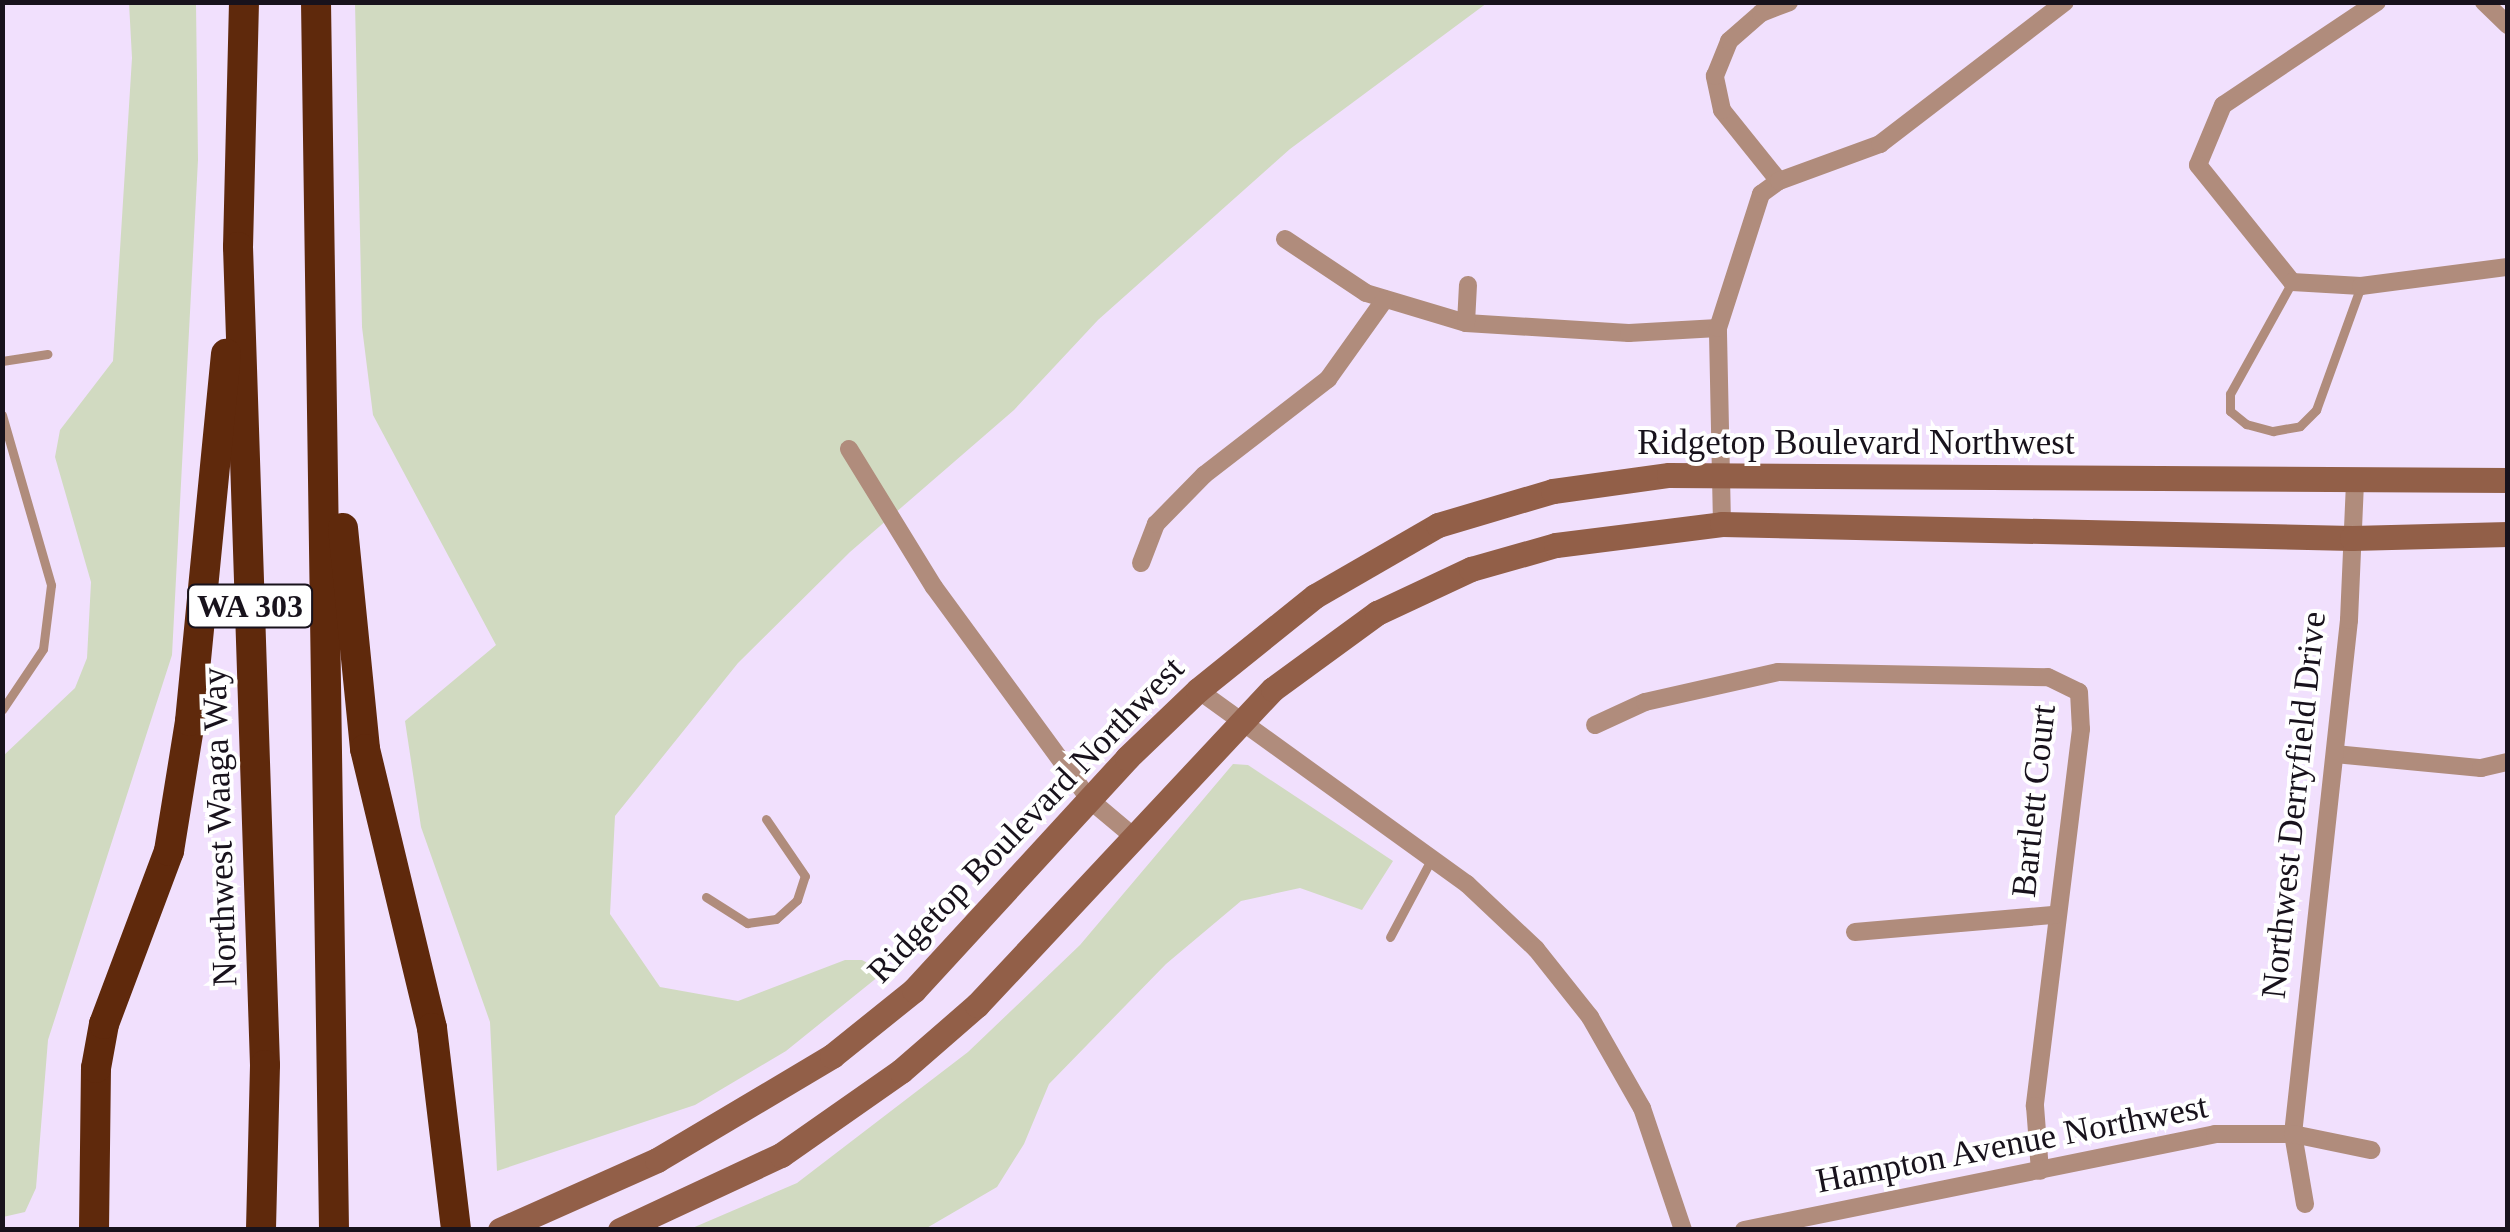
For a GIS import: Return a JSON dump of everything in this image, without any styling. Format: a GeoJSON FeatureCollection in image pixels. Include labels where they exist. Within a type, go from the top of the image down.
{"type":"FeatureCollection","features":[{"type":"Feature","properties":{"kind":"highway","name":"Northwest Waaga Way"},"geometry":{"type":"LineString","coordinates":[[244,2],[238,247],[265,1065],[261,1219]]}},
{"type":"Feature","properties":{"kind":"highway","name":"WA 303"},"geometry":{"type":"LineString","coordinates":[[316,2],[333,1218]]}},
{"type":"Feature","properties":{"kind":"highway"},"geometry":{"type":"LineString","coordinates":[[94,1230],[92,1162],[104,1024],[168,850],[190,721],[238,247]]}},
{"type":"Feature","properties":{"kind":"highway"},"geometry":{"type":"LineString","coordinates":[[320,291],[365,749],[435,1043],[456,1230]]}},
{"type":"Feature","properties":{"kind":"highway"},"geometry":{"type":"LineString","coordinates":[[73,1230],[92,1162]]}},
{"type":"Feature","properties":{"kind":"main road","name":"Ridgetop Boulevard Northwest"},"geometry":{"type":"LineString","coordinates":[[500,1230],[656,1160],[832,1056],[914,990],[1198,690],[1291,613],[1364,563],[1438,525],[1607,480],[1725,473],[2355,482],[2508,480]]}},
{"type":"Feature","properties":{"kind":"main road"},"geometry":{"type":"LineString","coordinates":[[620,1230],[781,1155],[900,1071],[977,1005],[1236,722],[1340,636],[1471,569],[1556,544],[1722,524],[2352,538],[2508,534]]}},
{"type":"Feature","properties":{"kind":"street"},"geometry":{"type":"LineString","coordinates":[[1778,181],[1722,110],[1714,76],[1729,41],[1761,13],[1790,2]]}},
{"type":"Feature","properties":{"kind":"street"},"geometry":{"type":"LineString","coordinates":[[1722,524],[1725,473],[1718,328],[1762,194],[1778,181],[1880,144],[2065,2]]}},
{"type":"Feature","properties":{"kind":"street"},"geometry":{"type":"LineString","coordinates":[[2377,2],[2222,105],[2198,165],[2292,282],[2361,286],[2508,267]]}},
{"type":"Feature","properties":{"kind":"street"},"geometry":{"type":"LineString","coordinates":[[2484,2],[2508,25]]}},
{"type":"Feature","properties":{"kind":"street"},"geometry":{"type":"LineString","coordinates":[[1285,239],[1385,299],[1466,323],[1629,332],[1718,328]]}},
{"type":"Feature","properties":{"kind":"street"},"geometry":{"type":"LineString","coordinates":[[1466,323],[1468,286]]}},
{"type":"Feature","properties":{"kind":"street"},"geometry":{"type":"LineString","coordinates":[[1141,563],[1156,524],[1204,475],[1328,379],[1385,299]]}},
{"type":"Feature","properties":{"kind":"street"},"geometry":{"type":"LineString","coordinates":[[849,449],[934,588],[1090,800],[1134,837]]}},
{"type":"Feature","properties":{"kind":"street","name":"Northwest Derryfield Drive"},"geometry":{"type":"LineString","coordinates":[[2306,1204],[2292,1134],[2335,754],[2355,482]]}},
{"type":"Feature","properties":{"kind":"street","name":"Bartlett Court"},"geometry":{"type":"LineString","coordinates":[[1595,726],[1646,702],[1778,672],[2048,677],[2079,692],[2081,729],[2055,915],[2035,1106],[2040,1171]]}},
{"type":"Feature","properties":{"kind":"street"},"geometry":{"type":"LineString","coordinates":[[1198,690],[1236,722],[1432,858],[1536,949],[1590,1016],[1642,1108],[1683,1230]]}},
{"type":"Feature","properties":{"kind":"street"},"geometry":{"type":"LineString","coordinates":[[2335,754],[2481,768],[2508,762]]}},
{"type":"Feature","properties":{"kind":"street"},"geometry":{"type":"LineString","coordinates":[[1856,932],[2055,915]]}},
{"type":"Feature","properties":{"kind":"street","name":"Hampton Avenue Northwest"},"geometry":{"type":"LineString","coordinates":[[1744,1230],[2215,1134],[2292,1134],[2370,1150]]}},
{"type":"Feature","properties":{"kind":"lane"},"geometry":{"type":"LineString","coordinates":[[2292,282],[2230,394],[2230,411],[2246,424],[2273,431],[2300,426],[2316,410],[2361,286]]}},
{"type":"Feature","properties":{"kind":"lane"},"geometry":{"type":"LineString","coordinates":[[2,362],[47,354]]}},
{"type":"Feature","properties":{"kind":"lane"},"geometry":{"type":"LineString","coordinates":[[2,415],[52,585],[44,648],[2,710]]}},
{"type":"Feature","properties":{"kind":"lane"},"geometry":{"type":"LineString","coordinates":[[706,897],[747,923],[776,919],[797,900],[804,876],[766,819]]}},
{"type":"Feature","properties":{"kind":"lane"},"geometry":{"type":"LineString","coordinates":[[1390,937],[1432,858]]}},
{"type":"Feature","properties":{"kind":"green space"},"geometry":{"type":"Polygon","coordinates":[[[129,3],[196,3],[198,160],[172,655],[48,1040],[36,1188],[25,1212],[3,1217],[3,756],[75,688],[87,658],[91,582],[55,457],[60,430],[113,361],[132,58],[129,3]]]}},
{"type":"Feature","properties":{"kind":"green space"},"geometry":{"type":"Polygon","coordinates":[[[355,3],[1487,3],[1290,149],[1098,320],[1014,410],[850,552],[738,663],[615,816],[610,914],[660,987],[738,1001],[845,960],[862,960],[884,972],[786,1051],[695,1105],[497,1171],[490,1022],[421,827],[405,721],[496,645],[373,415],[362,327],[355,3]]]}},
{"type":"Feature","properties":{"kind":"green space"},"geometry":{"type":"Polygon","coordinates":[[[1233,764],[1248,765],[1393,861],[1362,910],[1300,888],[1241,901],[1166,964],[1049,1084],[1024,1144],[997,1187],[925,1229],[690,1229],[797,1183],[968,1052],[1080,945],[1233,764]]]}}]}
